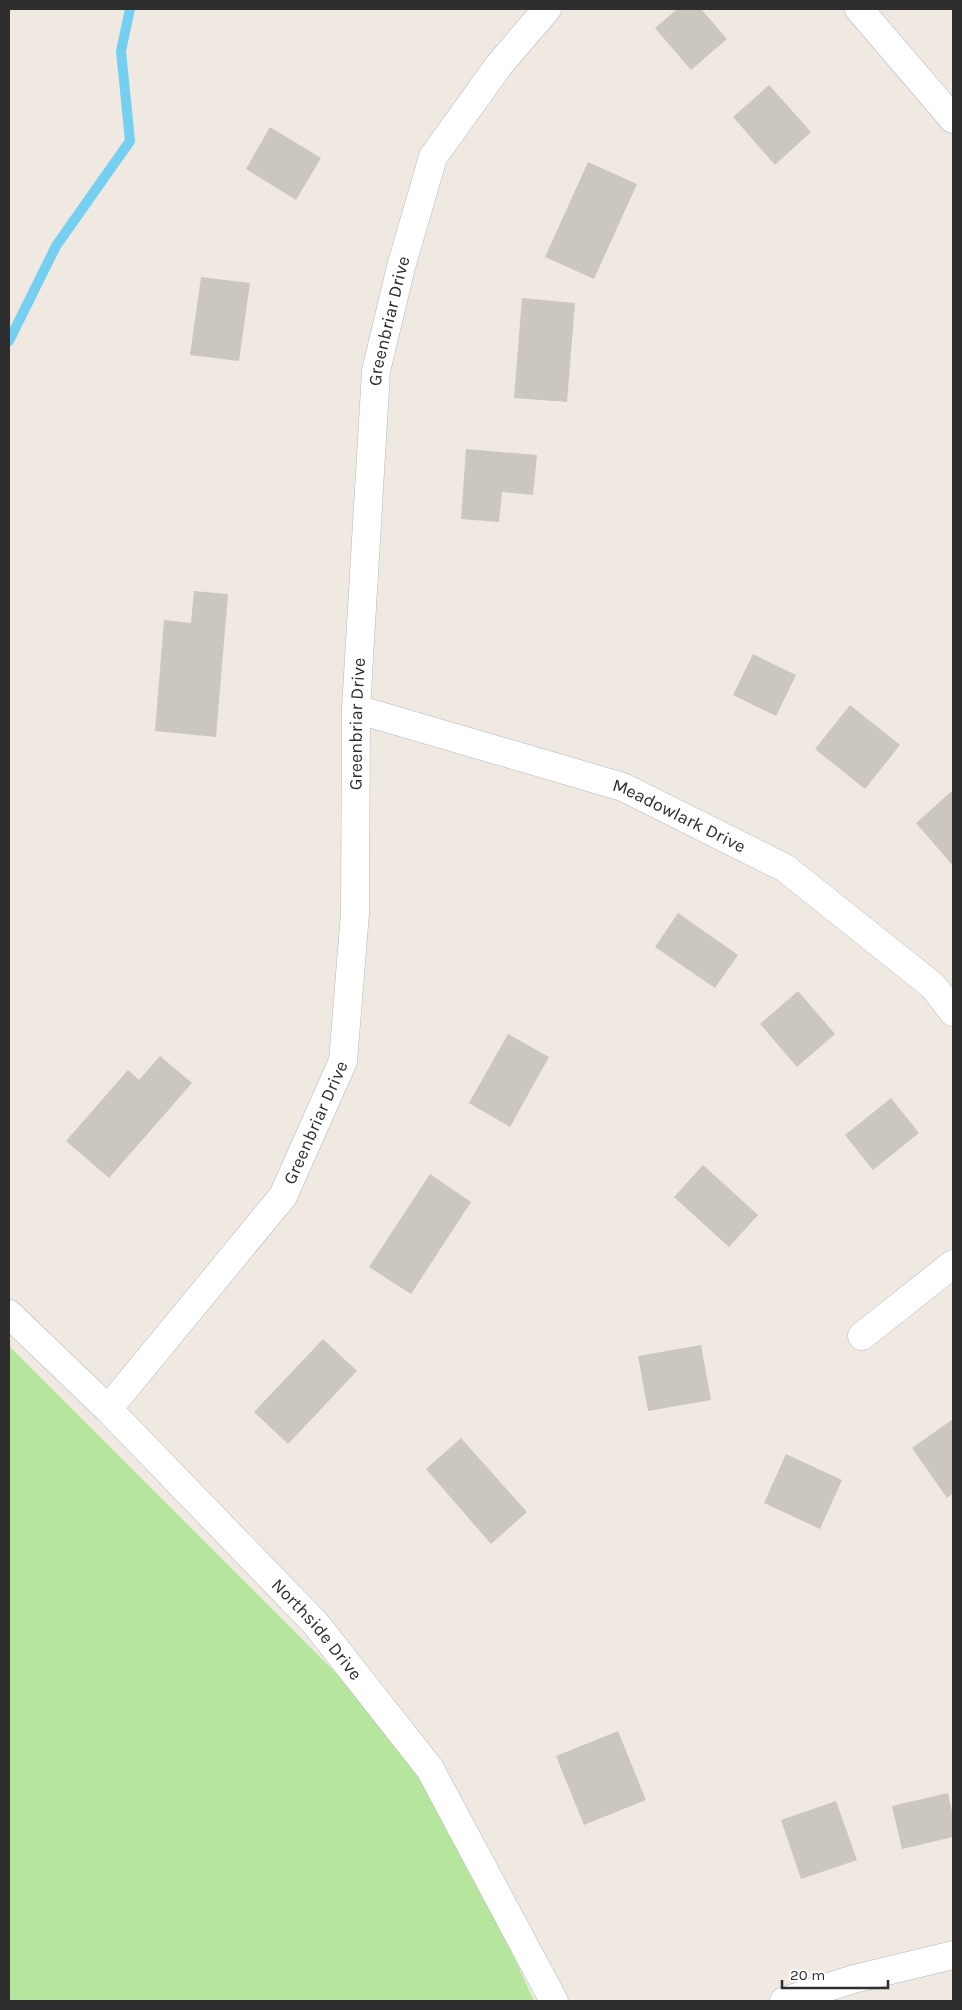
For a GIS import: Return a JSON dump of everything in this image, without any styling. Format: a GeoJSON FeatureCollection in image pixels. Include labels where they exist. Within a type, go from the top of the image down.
{"type":"FeatureCollection","features":[{"type":"Feature","properties":{"kind":"street","name":"Greenbriar Drive"},"geometry":{"type":"LineString","coordinates":[[108,1409],[283,1196],[343,1061],[355,913],[356,709],[376,371],[401,267],[433,157],[499,65],[547,9]]}},
{"type":"Feature","properties":{"kind":"street"},"geometry":{"type":"LineString","coordinates":[[859,9],[953,119]]}},
{"type":"Feature","properties":{"kind":"street","name":"Meadowlark Drive"},"geometry":{"type":"LineString","coordinates":[[356,709],[623,787],[785,868],[933,986],[953,1012]]}},
{"type":"Feature","properties":{"kind":"street"},"geometry":{"type":"LineString","coordinates":[[862,1336],[953,1264]]}},
{"type":"Feature","properties":{"kind":"street","name":"Northside Drive"},"geometry":{"type":"LineString","coordinates":[[9,1314],[108,1409],[316,1624],[430,1769],[554,2001]]}},
{"type":"Feature","properties":{"kind":"street"},"geometry":{"type":"LineString","coordinates":[[784,2001],[854,1979],[953,1955]]}},
{"type":"Feature","properties":{"kind":"green space"},"geometry":{"type":"Polygon","coordinates":[[[9,1346],[425,1762],[534,2001],[9,2001],[9,1346]]]}},
{"type":"Feature","properties":{"kind":"building"},"geometry":{"type":"Polygon","coordinates":[[[677,9],[701,9],[727,39],[691,70],[655,28],[677,9]]]}},
{"type":"Feature","properties":{"kind":"building"},"geometry":{"type":"Polygon","coordinates":[[[769,85],[811,132],[775,165],[733,117],[769,85]]]}},
{"type":"Feature","properties":{"kind":"building"},"geometry":{"type":"Polygon","coordinates":[[[270,127],[321,158],[296,200],[246,169],[270,127]]]}},
{"type":"Feature","properties":{"kind":"building"},"geometry":{"type":"Polygon","coordinates":[[[588,162],[637,184],[594,279],[545,257],[588,162]]]}},
{"type":"Feature","properties":{"kind":"building"},"geometry":{"type":"Polygon","coordinates":[[[201,277],[250,283],[239,361],[190,355],[201,277]]]}},
{"type":"Feature","properties":{"kind":"building"},"geometry":{"type":"Polygon","coordinates":[[[522,298],[575,303],[567,402],[514,398],[522,298]]]}},
{"type":"Feature","properties":{"kind":"building"},"geometry":{"type":"Polygon","coordinates":[[[466,449],[537,455],[533,495],[502,492],[499,522],[461,519],[466,449]]]}},
{"type":"Feature","properties":{"kind":"building"},"geometry":{"type":"Polygon","coordinates":[[[194,591],[228,594],[216,737],[155,731],[164,620],[191,623],[194,591]]]}},
{"type":"Feature","properties":{"kind":"building"},"geometry":{"type":"Polygon","coordinates":[[[753,654],[796,675],[776,716],[733,695],[753,654]]]}},
{"type":"Feature","properties":{"kind":"building"},"geometry":{"type":"Polygon","coordinates":[[[850,705],[900,745],[865,789],[815,749],[850,705]]]}},
{"type":"Feature","properties":{"kind":"building"},"geometry":{"type":"Polygon","coordinates":[[[953,790],[953,866],[916,823],[953,790]]]}},
{"type":"Feature","properties":{"kind":"building"},"geometry":{"type":"Polygon","coordinates":[[[678,913],[738,955],[715,988],[655,947],[678,913]]]}},
{"type":"Feature","properties":{"kind":"building"},"geometry":{"type":"Polygon","coordinates":[[[798,991],[835,1034],[797,1067],[760,1024],[798,991]]]}},
{"type":"Feature","properties":{"kind":"building"},"geometry":{"type":"Polygon","coordinates":[[[508,1034],[549,1057],[510,1127],[469,1103],[508,1034]]]}},
{"type":"Feature","properties":{"kind":"building"},"geometry":{"type":"Polygon","coordinates":[[[160,1056],[192,1083],[109,1178],[66,1141],[128,1070],[139,1080],[160,1056]]]}},
{"type":"Feature","properties":{"kind":"building"},"geometry":{"type":"Polygon","coordinates":[[[891,1098],[919,1133],[873,1170],[845,1135],[891,1098]]]}},
{"type":"Feature","properties":{"kind":"building"},"geometry":{"type":"Polygon","coordinates":[[[703,1165],[758,1215],[729,1247],[674,1197],[703,1165]]]}},
{"type":"Feature","properties":{"kind":"building"},"geometry":{"type":"Polygon","coordinates":[[[430,1174],[471,1202],[411,1294],[369,1267],[430,1174]]]}},
{"type":"Feature","properties":{"kind":"building"},"geometry":{"type":"Polygon","coordinates":[[[323,1339],[357,1371],[288,1444],[254,1412],[323,1339]]]}},
{"type":"Feature","properties":{"kind":"building"},"geometry":{"type":"Polygon","coordinates":[[[701,1345],[711,1400],[648,1411],[638,1356],[701,1345]]]}},
{"type":"Feature","properties":{"kind":"building"},"geometry":{"type":"Polygon","coordinates":[[[953,1419],[953,1493],[947,1498],[912,1448],[953,1419]]]}},
{"type":"Feature","properties":{"kind":"building"},"geometry":{"type":"Polygon","coordinates":[[[461,1438],[527,1512],[491,1544],[426,1469],[461,1438]]]}},
{"type":"Feature","properties":{"kind":"building"},"geometry":{"type":"Polygon","coordinates":[[[786,1454],[842,1480],[820,1529],[764,1503],[786,1454]]]}},
{"type":"Feature","properties":{"kind":"building"},"geometry":{"type":"Polygon","coordinates":[[[618,1731],[646,1800],[584,1825],[556,1756],[618,1731]]]}},
{"type":"Feature","properties":{"kind":"building"},"geometry":{"type":"Polygon","coordinates":[[[948,1793],[953,1816],[953,1837],[902,1849],[892,1806],[948,1793]]]}},
{"type":"Feature","properties":{"kind":"building"},"geometry":{"type":"Polygon","coordinates":[[[836,1801],[857,1860],[801,1879],[781,1820],[836,1801]]]}},
{"type":"Feature","properties":{"kind":"waterway"},"geometry":{"type":"LineString","coordinates":[[9,341],[56,246],[130,141],[121,51],[130,9]]}}]}
